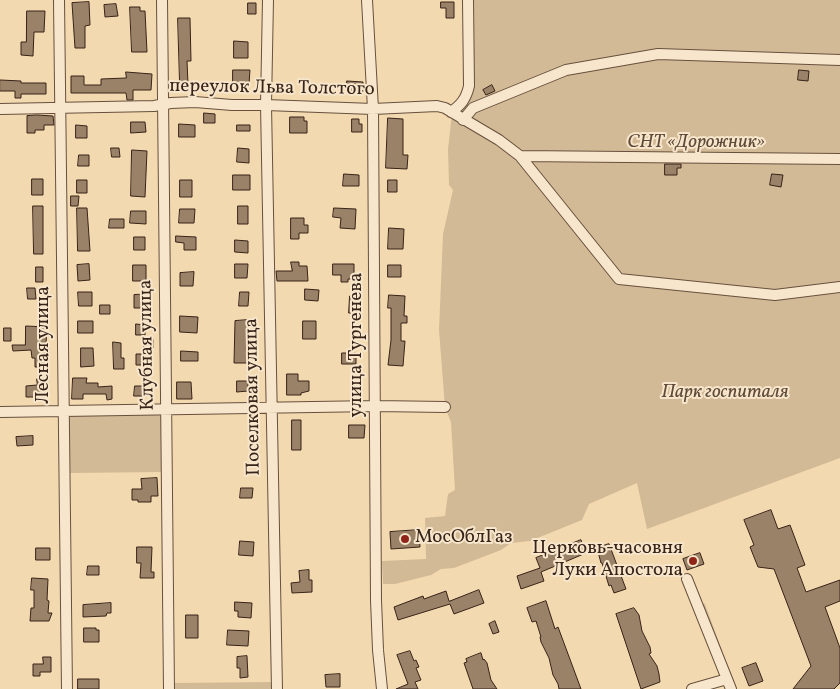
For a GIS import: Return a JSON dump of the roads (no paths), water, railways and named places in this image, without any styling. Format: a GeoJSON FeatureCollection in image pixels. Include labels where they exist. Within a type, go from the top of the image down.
{"type":"FeatureCollection","features":[{"type":"Feature","properties":{"kind":"street","name":"Лесная улица"},"geometry":{"type":"LineString","coordinates":[[58,0],[67,689]]}},
{"type":"Feature","properties":{"kind":"street","name":"Клубная улица"},"geometry":{"type":"LineString","coordinates":[[162,0],[170,689]]}},
{"type":"Feature","properties":{"kind":"street","name":"Поселковая улица"},"geometry":{"type":"LineString","coordinates":[[268,0],[266,105],[277,689]]}},
{"type":"Feature","properties":{"kind":"street","name":"улица Тургенева"},"geometry":{"type":"LineString","coordinates":[[367,0],[373,109],[377,616],[382,689]]}},
{"type":"Feature","properties":{"kind":"street"},"geometry":{"type":"LineString","coordinates":[[451,113],[462,104],[466,98],[469,86],[468,0]]}},
{"type":"Feature","properties":{"kind":"street"},"geometry":{"type":"LineString","coordinates":[[463,120],[473,108],[566,70],[658,54],[840,60]]}},
{"type":"Feature","properties":{"kind":"street","name":"переулок Льва Толстого"},"geometry":{"type":"LineString","coordinates":[[0,109],[154,106],[195,102],[232,105],[373,109],[437,106],[499,140],[520,156],[619,279],[775,295],[840,287]]}},
{"type":"Feature","properties":{"kind":"street"},"geometry":{"type":"LineString","coordinates":[[520,156],[840,159]]}},
{"type":"Feature","properties":{"kind":"street"},"geometry":{"type":"LineString","coordinates":[[0,412],[376,406],[445,407]]}},
{"type":"Feature","properties":{"kind":"street"},"geometry":{"type":"LineString","coordinates":[[687,579],[731,689]]}},
{"type":"Feature","properties":{"kind":"street"},"geometry":{"type":"LineString","coordinates":[[692,689],[727,679]]}},
{"type":"Feature","properties":{"kind":"place","name":"МосОблГаз"},"geometry":{"type":"Point","coordinates":[405,539]}},
{"type":"Feature","properties":{"kind":"place","name":"Церковь-часовня Луки Апостола"},"geometry":{"type":"Point","coordinates":[693,561]}},
{"type":"Feature","properties":{"kind":"park label","name":"СНТ «Дорожник»"},"geometry":{"type":"Point","coordinates":[696,144]}},
{"type":"Feature","properties":{"kind":"park label","name":"Парк госпиталя"},"geometry":{"type":"Point","coordinates":[725,394]}}]}
